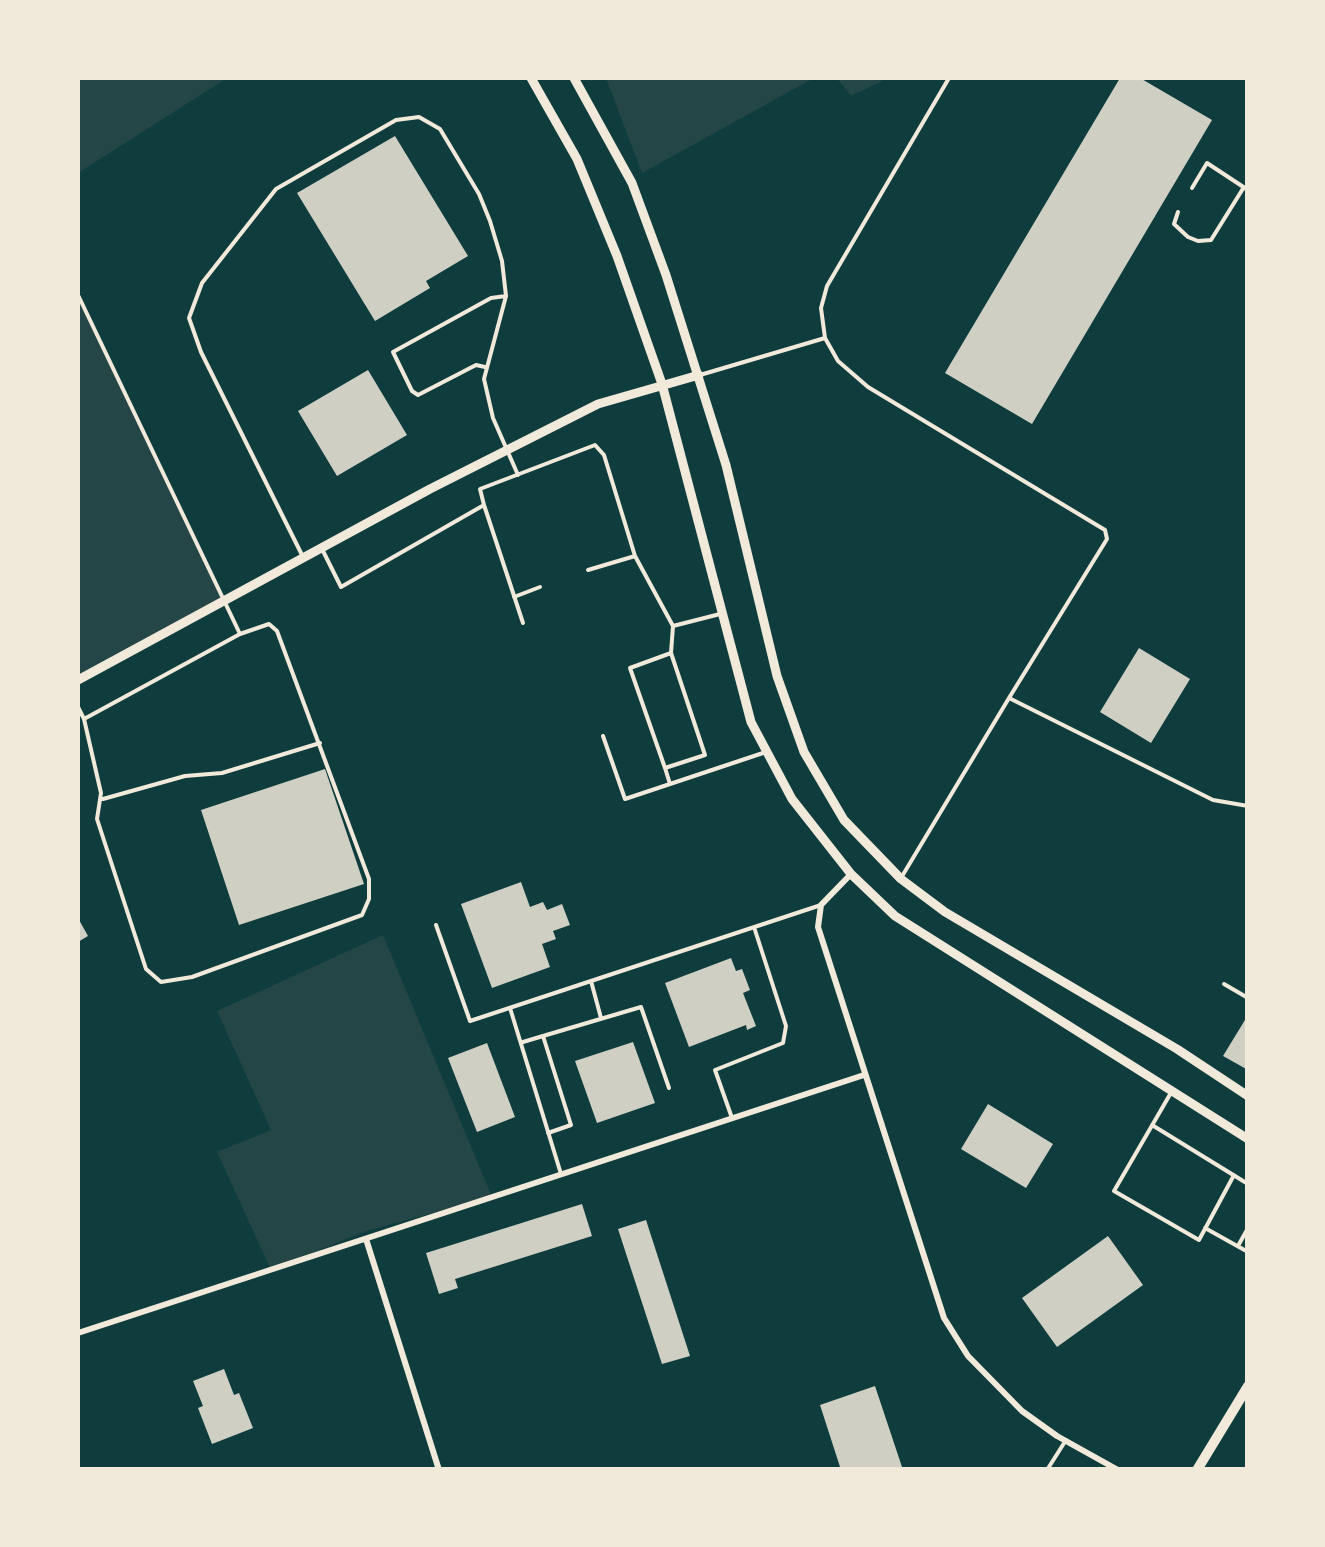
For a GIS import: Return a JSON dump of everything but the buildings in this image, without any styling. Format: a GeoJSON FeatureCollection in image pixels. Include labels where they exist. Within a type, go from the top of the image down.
{"type":"FeatureCollection","features":[{"type":"Feature","properties":{"kind":"main road"},"geometry":{"type":"LineString","coordinates":[[1197,1470],[1248,1386]]}},
{"type":"Feature","properties":{"kind":"street"},"geometry":{"type":"LineString","coordinates":[[530,78],[576,159],[618,256],[662,384],[751,722],[792,799],[851,874],[895,916],[1248,1139]]}},
{"type":"Feature","properties":{"kind":"street"},"geometry":{"type":"LineString","coordinates":[[574,78],[632,183],[666,275],[726,465],[777,676],[804,752],[844,820],[901,879],[945,912],[1248,1096]]}},
{"type":"Feature","properties":{"kind":"street"},"geometry":{"type":"LineString","coordinates":[[78,680],[598,404],[698,376]]}},
{"type":"Feature","properties":{"kind":"street"},"geometry":{"type":"LineString","coordinates":[[851,874],[820,905],[818,926],[944,1318],[968,1356],[1022,1411],[1118,1470]]}},
{"type":"Feature","properties":{"kind":"street"},"geometry":{"type":"LineString","coordinates":[[78,1333],[864,1074]]}},
{"type":"Feature","properties":{"kind":"street"},"geometry":{"type":"LineString","coordinates":[[366,1239],[439,1470]]}},
{"type":"Feature","properties":{"kind":"lane"},"geometry":{"type":"LineString","coordinates":[[901,879],[1107,539],[1105,530],[868,387],[838,361],[825,338],[821,308],[826,286],[949,78]]}},
{"type":"Feature","properties":{"kind":"lane"},"geometry":{"type":"LineString","coordinates":[[303,558],[193,332],[190,318],[194,299],[213,268],[276,188],[396,120],[418,117],[440,129],[479,194],[498,244],[506,296],[485,367],[486,393],[518,475]]}},
{"type":"Feature","properties":{"kind":"lane"},"geometry":{"type":"LineString","coordinates":[[1178,212],[1174,224],[1188,237],[1211,240],[1246,188],[1207,163],[1192,188]]}},
{"type":"Feature","properties":{"kind":"lane"},"geometry":{"type":"LineString","coordinates":[[78,295],[240,634]]}},
{"type":"Feature","properties":{"kind":"lane"},"geometry":{"type":"LineString","coordinates":[[485,367],[476,365],[418,395],[412,391],[393,352],[492,298],[506,296]]}},
{"type":"Feature","properties":{"kind":"lane"},"geometry":{"type":"LineString","coordinates":[[698,376],[825,338]]}},
{"type":"Feature","properties":{"kind":"lane"},"geometry":{"type":"LineString","coordinates":[[523,623],[480,489],[595,445],[604,456],[635,556],[673,626],[671,652],[705,755],[664,768]]}},
{"type":"Feature","properties":{"kind":"lane"},"geometry":{"type":"LineString","coordinates":[[321,548],[341,587],[484,506]]}},
{"type":"Feature","properties":{"kind":"lane"},"geometry":{"type":"LineString","coordinates":[[588,570],[635,556]]}},
{"type":"Feature","properties":{"kind":"lane"},"geometry":{"type":"LineString","coordinates":[[514,597],[540,587]]}},
{"type":"Feature","properties":{"kind":"lane"},"geometry":{"type":"LineString","coordinates":[[673,626],[720,614]]}},
{"type":"Feature","properties":{"kind":"lane"},"geometry":{"type":"LineString","coordinates":[[78,707],[102,793],[97,819],[146,969],[160,982],[192,977],[362,914],[369,900],[369,880],[277,630],[269,624],[240,634],[84,719]]}},
{"type":"Feature","properties":{"kind":"lane"},"geometry":{"type":"LineString","coordinates":[[670,784],[630,668],[671,652]]}},
{"type":"Feature","properties":{"kind":"lane"},"geometry":{"type":"LineString","coordinates":[[1009,698],[1213,800],[1248,806]]}},
{"type":"Feature","properties":{"kind":"lane"},"geometry":{"type":"LineString","coordinates":[[603,736],[625,799],[767,752]]}},
{"type":"Feature","properties":{"kind":"lane"},"geometry":{"type":"LineString","coordinates":[[100,800],[185,776],[222,774],[320,743]]}},
{"type":"Feature","properties":{"kind":"lane"},"geometry":{"type":"LineString","coordinates":[[436,924],[470,1021],[820,905]]}},
{"type":"Feature","properties":{"kind":"lane"},"geometry":{"type":"LineString","coordinates":[[732,1118],[715,1070],[784,1043],[786,1026],[754,927]]}},
{"type":"Feature","properties":{"kind":"lane"},"geometry":{"type":"LineString","coordinates":[[591,981],[601,1018]]}},
{"type":"Feature","properties":{"kind":"lane"},"geometry":{"type":"LineString","coordinates":[[1224,984],[1248,998]]}},
{"type":"Feature","properties":{"kind":"lane"},"geometry":{"type":"LineString","coordinates":[[522,1043],[641,1007],[670,1088]]}},
{"type":"Feature","properties":{"kind":"lane"},"geometry":{"type":"LineString","coordinates":[[510,1008],[562,1174]]}},
{"type":"Feature","properties":{"kind":"lane"},"geometry":{"type":"LineString","coordinates":[[543,1036],[571,1124],[548,1133]]}},
{"type":"Feature","properties":{"kind":"lane"},"geometry":{"type":"LineString","coordinates":[[1172,1091],[1114,1191],[1199,1240],[1234,1176]]}},
{"type":"Feature","properties":{"kind":"lane"},"geometry":{"type":"LineString","coordinates":[[1152,1125],[1248,1184]]}},
{"type":"Feature","properties":{"kind":"lane"},"geometry":{"type":"LineString","coordinates":[[1206,1228],[1248,1252]]}},
{"type":"Feature","properties":{"kind":"lane"},"geometry":{"type":"LineString","coordinates":[[1238,1246],[1248,1228]]}},
{"type":"Feature","properties":{"kind":"lane"},"geometry":{"type":"LineString","coordinates":[[1047,1470],[1066,1440]]}},
{"type":"Feature","properties":{"kind":"lane"},"geometry":{"type":"LineString","coordinates":[[1051,1463],[1060,1470]]}},
{"type":"Feature","properties":{"kind":"shaded area"},"geometry":{"type":"Polygon","coordinates":[[[78,78],[227,78],[78,173],[78,78]]]}},
{"type":"Feature","properties":{"kind":"shaded area"},"geometry":{"type":"Polygon","coordinates":[[[606,78],[814,78],[642,173],[606,78]]]}},
{"type":"Feature","properties":{"kind":"shaded area"},"geometry":{"type":"Polygon","coordinates":[[[837,78],[880,78],[882,81],[851,96],[837,78]]]}},
{"type":"Feature","properties":{"kind":"shaded area"},"geometry":{"type":"Polygon","coordinates":[[[78,299],[224,601],[78,680],[78,299]]]}},
{"type":"Feature","properties":{"kind":"shaded area"},"geometry":{"type":"Polygon","coordinates":[[[383,935],[492,1197],[366,1231],[271,1270],[217,1152],[271,1130],[217,1011],[383,935]]]}}]}
